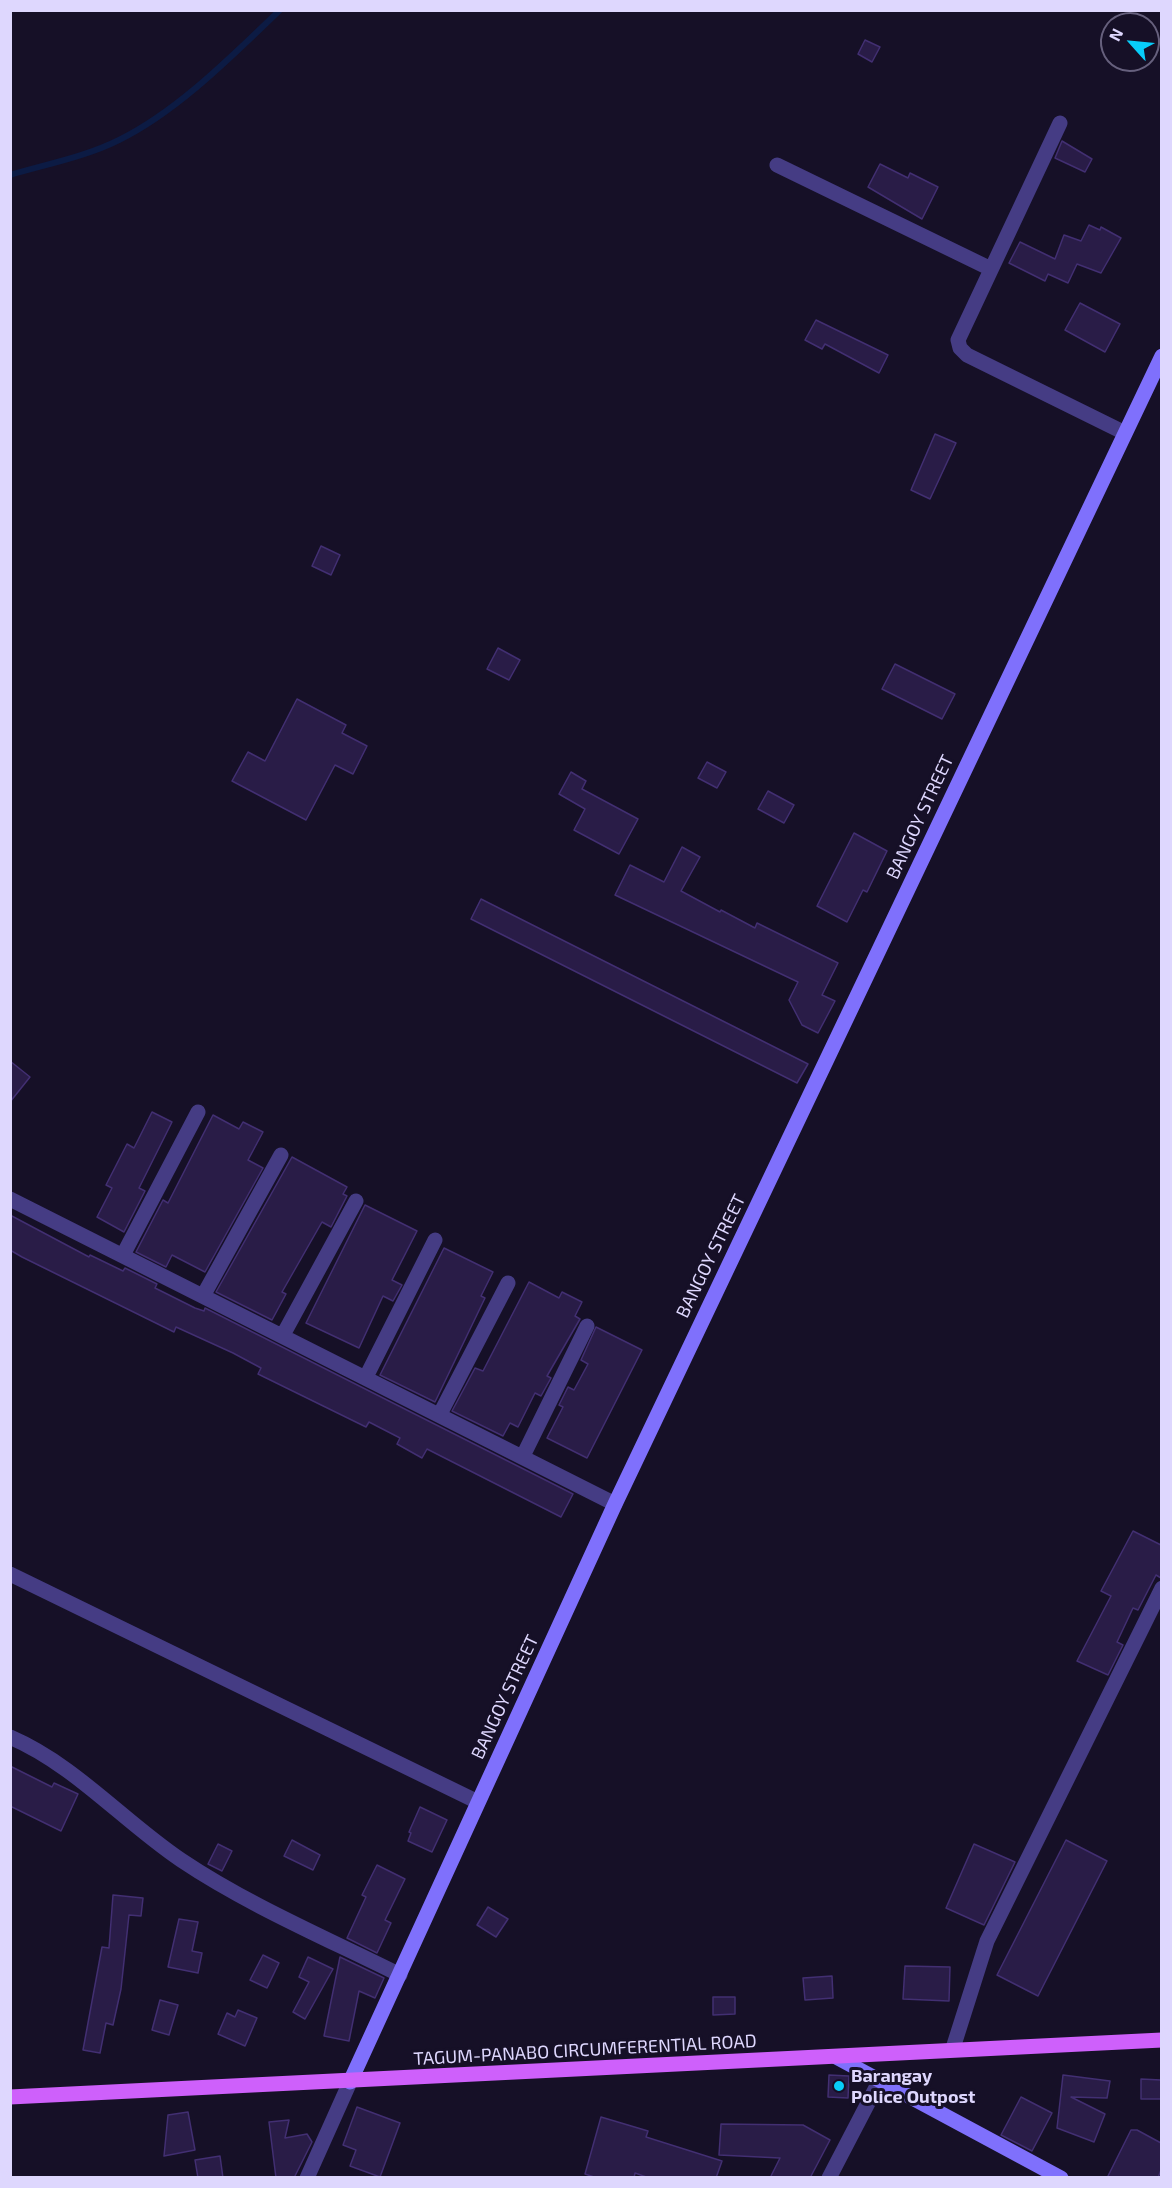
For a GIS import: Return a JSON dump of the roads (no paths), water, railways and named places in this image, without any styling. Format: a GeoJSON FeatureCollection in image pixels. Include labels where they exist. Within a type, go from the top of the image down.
{"type":"FeatureCollection","features":[{"type":"Feature","properties":{"kind":"main road","name":"BANGOY STREET"},"geometry":{"type":"LineString","coordinates":[[350,2082],[615,1504],[1161,356]]}},
{"type":"Feature","properties":{"kind":"main road","name":"TAGUM-PANABO CIRCUMFERENTIAL ROAD"},"geometry":{"type":"LineString","coordinates":[[10,2097],[837,2057],[953,2048],[1161,2040]]}},
{"type":"Feature","properties":{"kind":"main road"},"geometry":{"type":"LineString","coordinates":[[837,2057],[1061,2178]]}},
{"type":"Feature","properties":{"kind":"street"},"geometry":{"type":"LineString","coordinates":[[1060,123],[958,340],[960,348],[967,355],[1125,433]]}},
{"type":"Feature","properties":{"kind":"street"},"geometry":{"type":"LineString","coordinates":[[777,165],[991,268]]}},
{"type":"Feature","properties":{"kind":"street"},"geometry":{"type":"LineString","coordinates":[[123,1255],[198,1112]]}},
{"type":"Feature","properties":{"kind":"street"},"geometry":{"type":"LineString","coordinates":[[203,1296],[280,1155]]}},
{"type":"Feature","properties":{"kind":"street"},"geometry":{"type":"LineString","coordinates":[[10,1199],[615,1504]]}},
{"type":"Feature","properties":{"kind":"street"},"geometry":{"type":"LineString","coordinates":[[283,1335],[356,1201]]}},
{"type":"Feature","properties":{"kind":"street"},"geometry":{"type":"LineString","coordinates":[[366,1377],[435,1239]]}},
{"type":"Feature","properties":{"kind":"street"},"geometry":{"type":"LineString","coordinates":[[440,1414],[508,1283]]}},
{"type":"Feature","properties":{"kind":"street"},"geometry":{"type":"LineString","coordinates":[[523,1456],[587,1326]]}},
{"type":"Feature","properties":{"kind":"street"},"geometry":{"type":"LineString","coordinates":[[10,1574],[478,1802]]}},
{"type":"Feature","properties":{"kind":"street"},"geometry":{"type":"LineString","coordinates":[[953,2048],[987,1941],[1161,1588]]}},
{"type":"Feature","properties":{"kind":"street"},"geometry":{"type":"LineString","coordinates":[[10,1737],[56,1761],[181,1860],[299,1925],[400,1975]]}},
{"type":"Feature","properties":{"kind":"street"},"geometry":{"type":"LineString","coordinates":[[829,2178],[880,2080]]}},
{"type":"Feature","properties":{"kind":"street","name":"BANGOY STREET"},"geometry":{"type":"LineString","coordinates":[[307,2178],[350,2082]]}},
{"type":"Feature","properties":{"kind":"waterway"},"geometry":{"type":"LineString","coordinates":[[10,175],[93,151],[141,128],[204,81],[280,10]]}},
{"type":"Feature","properties":{"kind":"place","name":"Barangay Police Outpost"},"geometry":{"type":"Point","coordinates":[839,2086]}}]}
